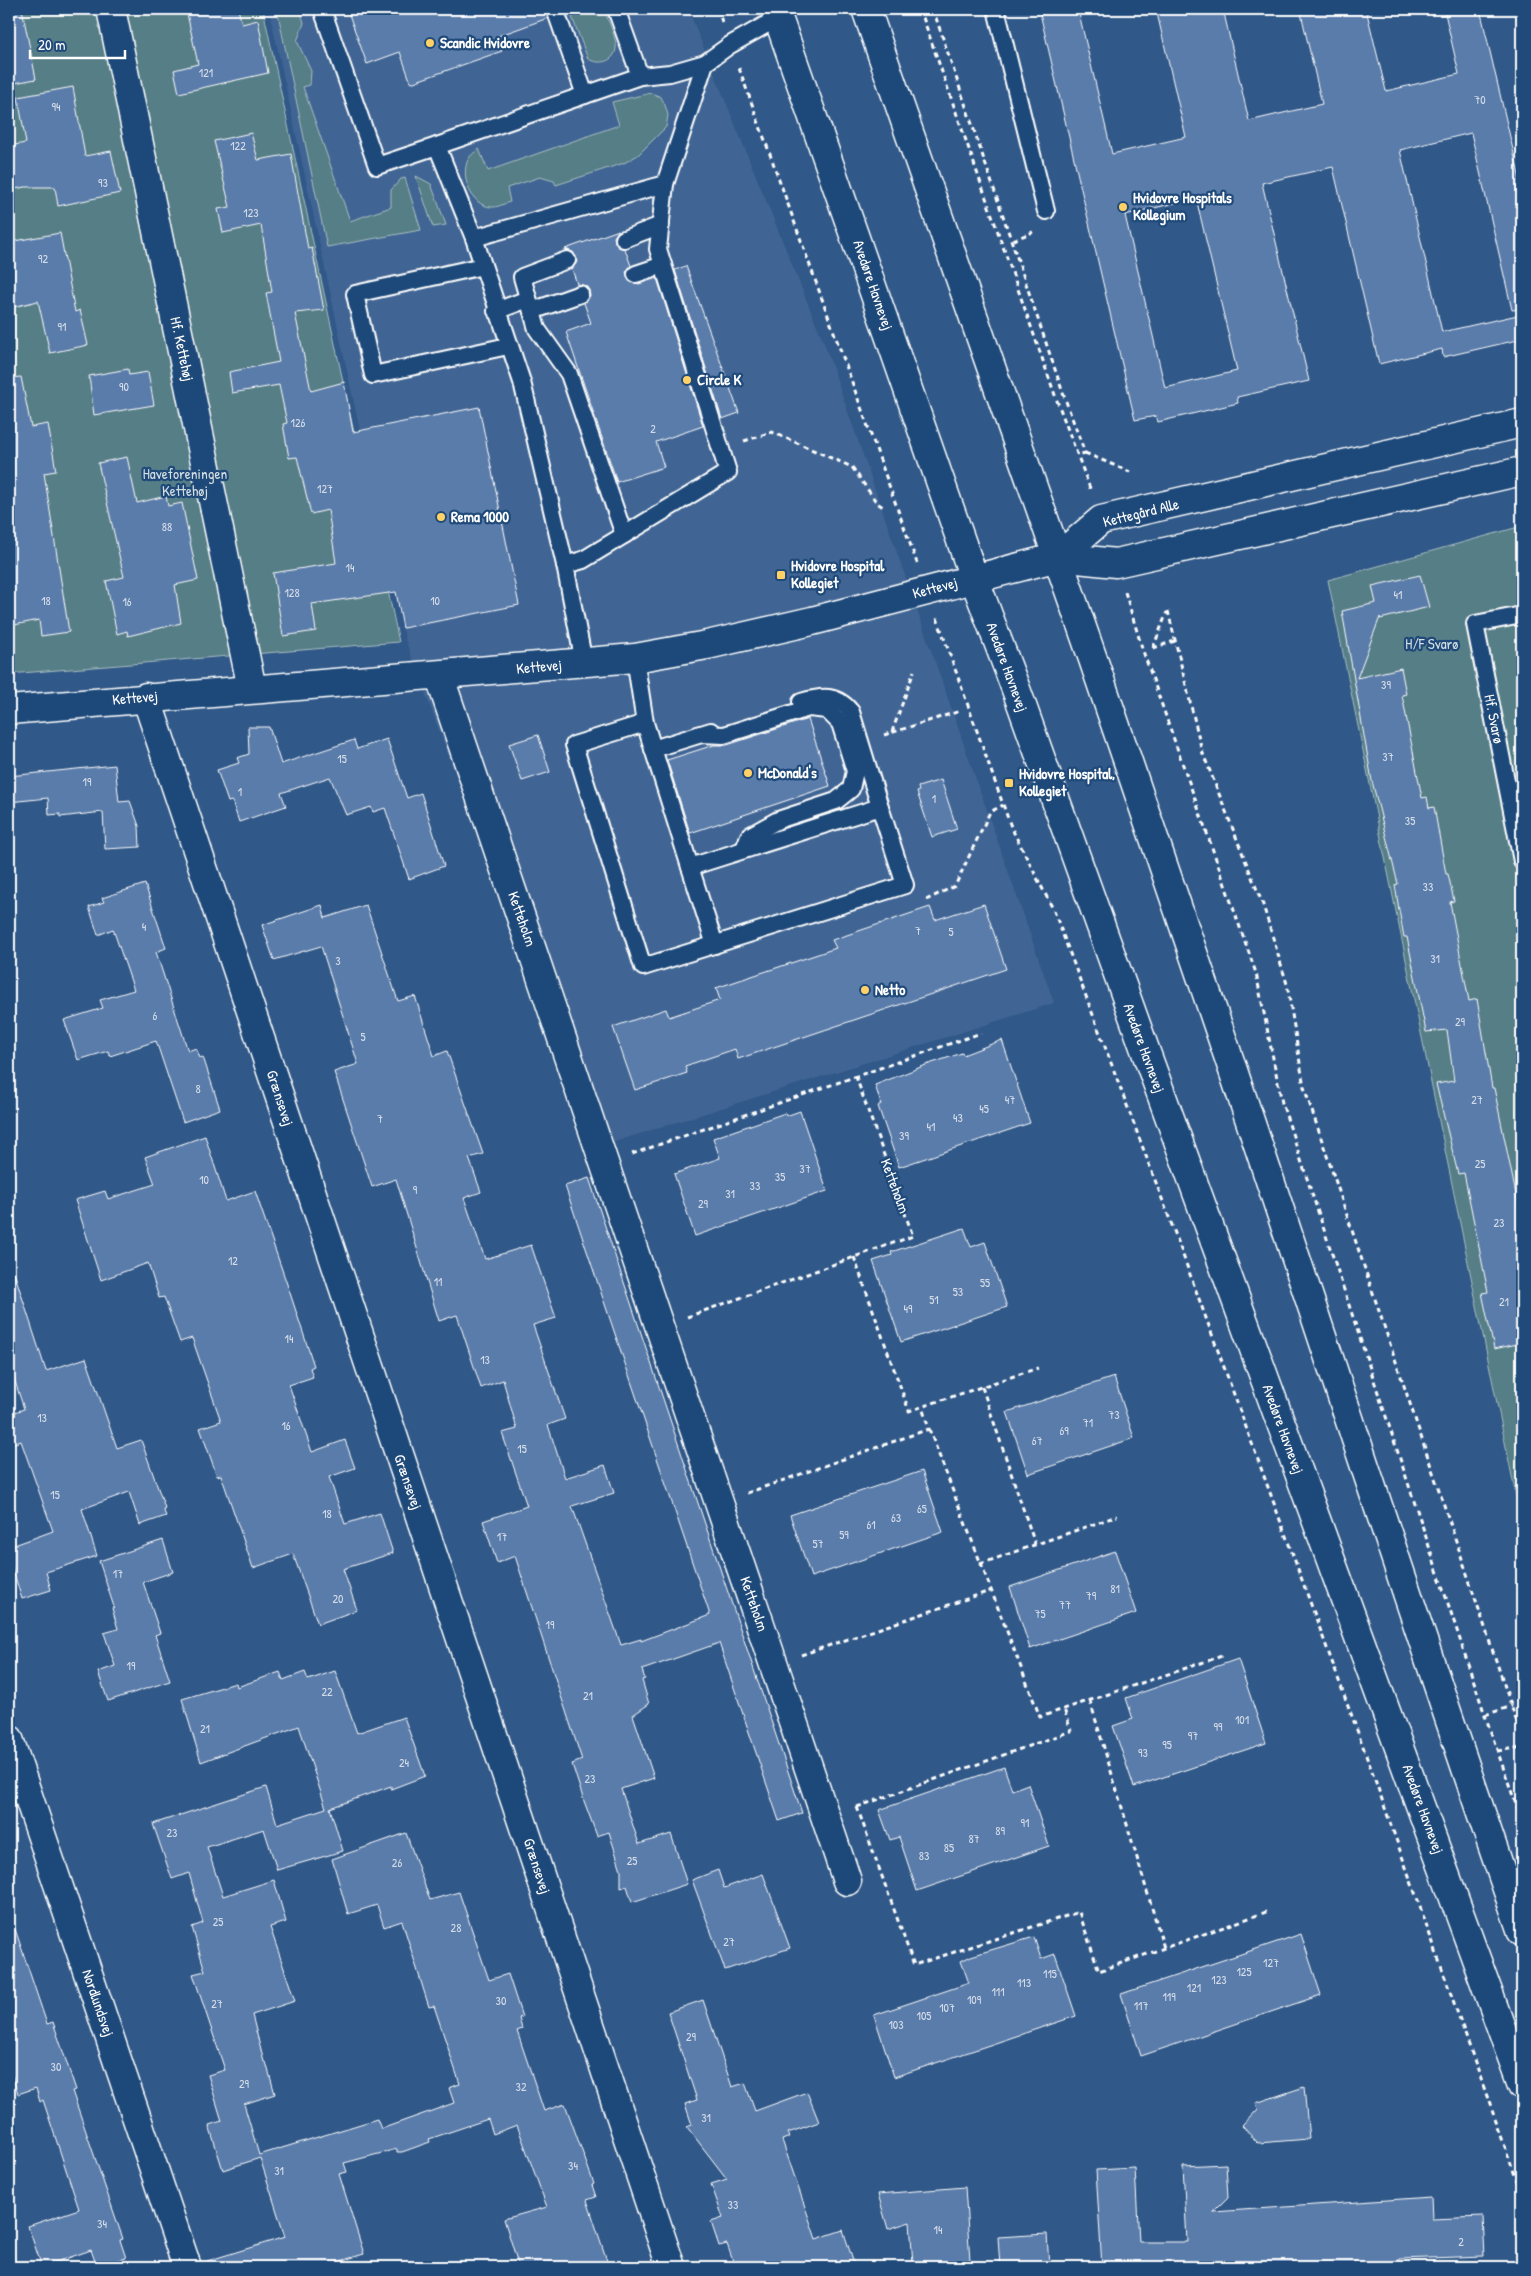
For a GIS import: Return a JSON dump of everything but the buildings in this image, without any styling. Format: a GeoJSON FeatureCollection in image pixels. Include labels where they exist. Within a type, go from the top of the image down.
{"type":"FeatureCollection","features":[{"type":"Feature","properties":{"kind":"street","name":"Hf. Kettehøj"},"geometry":{"type":"LineString","coordinates":[[111,9],[252,689]]}},
{"type":"Feature","properties":{"kind":"street"},"geometry":{"type":"LineString","coordinates":[[866,9],[1058,557],[1227,1052],[1450,1724],[1522,1932]]}},
{"type":"Feature","properties":{"kind":"street","name":"Avedøre Havnevej"},"geometry":{"type":"LineString","coordinates":[[777,14],[974,578],[1522,2085]]}},
{"type":"Feature","properties":{"kind":"street","name":"Kettegård Alle"},"geometry":{"type":"LineString","coordinates":[[1058,557],[1102,520],[1522,423]]}},
{"type":"Feature","properties":{"kind":"street"},"geometry":{"type":"LineString","coordinates":[[1058,557],[1116,562],[1522,471]]}},
{"type":"Feature","properties":{"kind":"street","name":"Kettevej"},"geometry":{"type":"LineString","coordinates":[[9,710],[146,697],[636,658],[708,645],[812,621],[1058,557]]}},
{"type":"Feature","properties":{"kind":"street","name":"Ketteholm"},"geometry":{"type":"LineString","coordinates":[[439,675],[847,1881]]}},
{"type":"Feature","properties":{"kind":"street","name":"Grænsevej"},"geometry":{"type":"LineString","coordinates":[[146,697],[671,2267]]}},
{"type":"Feature","properties":{"kind":"street","name":"Nordlundsvej"},"geometry":{"type":"LineString","coordinates":[[9,1739],[187,2267]]}},
{"type":"Feature","properties":{"kind":"lane"},"geometry":{"type":"LineString","coordinates":[[322,9],[377,166],[640,76],[670,73],[705,63],[777,14]]}},
{"type":"Feature","properties":{"kind":"lane"},"geometry":{"type":"LineString","coordinates":[[555,9],[586,95]]}},
{"type":"Feature","properties":{"kind":"lane"},"geometry":{"type":"LineString","coordinates":[[616,9],[640,76]]}},
{"type":"Feature","properties":{"kind":"lane"},"geometry":{"type":"LineString","coordinates":[[996,9],[1046,211]]}},
{"type":"Feature","properties":{"kind":"lane"},"geometry":{"type":"LineString","coordinates":[[565,565],[582,560],[728,472],[658,250],[665,184],[705,63]]}},
{"type":"Feature","properties":{"kind":"lane"},"geometry":{"type":"LineString","coordinates":[[437,146],[474,238],[496,311],[522,382],[565,565],[584,663]]}},
{"type":"Feature","properties":{"kind":"lane"},"geometry":{"type":"LineString","coordinates":[[474,238],[665,184]]}},
{"type":"Feature","properties":{"kind":"lane"},"geometry":{"type":"LineString","coordinates":[[624,239],[661,225]]}},
{"type":"Feature","properties":{"kind":"lane"},"geometry":{"type":"LineString","coordinates":[[567,260],[522,277],[537,330],[569,374],[624,535]]}},
{"type":"Feature","properties":{"kind":"lane"},"geometry":{"type":"LineString","coordinates":[[636,274],[663,265]]}},
{"type":"Feature","properties":{"kind":"lane"},"geometry":{"type":"LineString","coordinates":[[482,266],[355,294],[373,375],[508,346]]}},
{"type":"Feature","properties":{"kind":"lane"},"geometry":{"type":"LineString","coordinates":[[496,311],[580,294]]}},
{"type":"Feature","properties":{"kind":"lane","name":"Hf. Svarø"},"geometry":{"type":"LineString","coordinates":[[1522,615],[1475,624],[1522,861]]}},
{"type":"Feature","properties":{"kind":"lane"},"geometry":{"type":"LineString","coordinates":[[636,658],[645,723],[715,944]]}},
{"type":"Feature","properties":{"kind":"lane"},"geometry":{"type":"LineString","coordinates":[[645,723],[574,745],[643,967],[905,884],[851,712],[838,699],[829,697],[808,700],[653,749]]}},
{"type":"Feature","properties":{"kind":"lane"},"geometry":{"type":"LineString","coordinates":[[700,734],[724,735],[809,708],[827,710],[840,723],[855,771],[851,789],[836,801],[778,820],[749,836],[744,849]]}},
{"type":"Feature","properties":{"kind":"lane"},"geometry":{"type":"LineString","coordinates":[[690,867],[880,807]]}},
{"type":"Feature","properties":{"kind":"path"},"geometry":{"type":"LineString","coordinates":[[718,9],[1011,827],[1054,911],[1173,1228],[1368,1760],[1522,2195]]}},
{"type":"Feature","properties":{"kind":"path"},"geometry":{"type":"LineString","coordinates":[[920,9],[1102,520]]}},
{"type":"Feature","properties":{"kind":"path"},"geometry":{"type":"LineString","coordinates":[[933,9],[1085,453]]}},
{"type":"Feature","properties":{"kind":"path"},"geometry":{"type":"LineString","coordinates":[[721,449],[772,432],[852,467],[877,502],[884,508]]}},
{"type":"Feature","properties":{"kind":"path"},"geometry":{"type":"LineString","coordinates":[[1078,455],[1085,453],[1130,472]]}},
{"type":"Feature","properties":{"kind":"path"},"geometry":{"type":"LineString","coordinates":[[1116,562],[1143,652],[1256,973],[1282,1104],[1522,1822]]}},
{"type":"Feature","properties":{"kind":"path"},"geometry":{"type":"LineString","coordinates":[[1175,642],[1153,648],[1168,612],[1202,751],[1263,904],[1287,984],[1304,1087],[1522,1738]]}},
{"type":"Feature","properties":{"kind":"path"},"geometry":{"type":"LineString","coordinates":[[891,732],[914,671]]}},
{"type":"Feature","properties":{"kind":"path"},"geometry":{"type":"LineString","coordinates":[[861,742],[960,711]]}},
{"type":"Feature","properties":{"kind":"path"},"geometry":{"type":"LineString","coordinates":[[905,884],[918,903],[955,886],[990,812],[1003,805]]}},
{"type":"Feature","properties":{"kind":"path"},"geometry":{"type":"LineString","coordinates":[[604,1163],[981,1033]]}},
{"type":"Feature","properties":{"kind":"path","name":"Ketteholm"},"geometry":{"type":"LineString","coordinates":[[660,1326],[913,1236],[856,1077]]}},
{"type":"Feature","properties":{"kind":"path"},"geometry":{"type":"LineString","coordinates":[[854,1257],[909,1411],[1038,1368]]}},
{"type":"Feature","properties":{"kind":"path"},"geometry":{"type":"LineString","coordinates":[[982,1386],[1035,1544]]}},
{"type":"Feature","properties":{"kind":"path"},"geometry":{"type":"LineString","coordinates":[[922,1406],[990,1591],[1040,1717],[1222,1656]]}},
{"type":"Feature","properties":{"kind":"path"},"geometry":{"type":"LineString","coordinates":[[719,1503],[930,1429]]}},
{"type":"Feature","properties":{"kind":"path"},"geometry":{"type":"LineString","coordinates":[[980,1564],[1117,1516]]}},
{"type":"Feature","properties":{"kind":"path"},"geometry":{"type":"LineString","coordinates":[[774,1664],[990,1591]]}},
{"type":"Feature","properties":{"kind":"path"},"geometry":{"type":"LineString","coordinates":[[1090,1701],[1164,1948]]}},
{"type":"Feature","properties":{"kind":"path"},"geometry":{"type":"LineString","coordinates":[[1485,1715],[1512,1706]]}},
{"type":"Feature","properties":{"kind":"path"},"geometry":{"type":"LineString","coordinates":[[824,1811],[858,1807],[1071,1731],[1064,1709]]}},
{"type":"Feature","properties":{"kind":"path"},"geometry":{"type":"LineString","coordinates":[[1497,1751],[1522,1747]]}},
{"type":"Feature","properties":{"kind":"path"},"geometry":{"type":"LineString","coordinates":[[858,1807],[914,1965],[1079,1912],[1099,1971],[1269,1911]]}},
{"type":"Feature","properties":{"kind":"shaded area"},"geometry":{"type":"Polygon","coordinates":[[[269,9],[688,9],[824,343],[1054,1003],[595,1148],[405,639],[269,9]]]}},
{"type":"Feature","properties":{"kind":"green space","name":"Haveforeningen Kettehøj"},"geometry":{"type":"Polygon","coordinates":[[[9,9],[263,9],[399,642],[9,674],[9,9]]]}},
{"type":"Feature","properties":{"kind":"green space"},"geometry":{"type":"Polygon","coordinates":[[[277,9],[300,9],[304,23],[297,41],[311,71],[310,85],[303,87],[350,221],[391,207],[391,190],[401,179],[405,178],[421,230],[327,247],[277,9]]]}},
{"type":"Feature","properties":{"kind":"green space"},"geometry":{"type":"Polygon","coordinates":[[[569,9],[604,9],[616,43],[616,49],[611,58],[603,62],[588,59],[569,9]]]}},
{"type":"Feature","properties":{"kind":"green space"},"geometry":{"type":"Polygon","coordinates":[[[651,93],[661,97],[665,105],[668,115],[666,127],[638,155],[624,163],[556,185],[554,181],[540,177],[507,188],[510,202],[496,207],[484,205],[478,201],[469,189],[466,182],[466,167],[470,157],[479,149],[488,171],[619,125],[612,102],[651,93]]]}},
{"type":"Feature","properties":{"kind":"green space"},"geometry":{"type":"Polygon","coordinates":[[[416,176],[431,184],[446,225],[433,227],[416,176]]]}},
{"type":"Feature","properties":{"kind":"green space","name":"H/F Svarø"},"geometry":{"type":"Polygon","coordinates":[[[1522,526],[1522,1525],[1328,580],[1522,526]]]}},
{"type":"Feature","properties":{"kind":"place","name":"Scandic Hvidovre"},"geometry":{"type":"Point","coordinates":[430,43]}},
{"type":"Feature","properties":{"kind":"place","name":"Hvidovre Hospitals Kollegium"},"geometry":{"type":"Point","coordinates":[1123,207]}},
{"type":"Feature","properties":{"kind":"place","name":"Circle K"},"geometry":{"type":"Point","coordinates":[687,380]}},
{"type":"Feature","properties":{"kind":"place","name":"Rema 1000"},"geometry":{"type":"Point","coordinates":[441,517]}},
{"type":"Feature","properties":{"kind":"place","name":"Hvidovre Hospital Kollegiet"},"geometry":{"type":"Point","coordinates":[781,575]}},
{"type":"Feature","properties":{"kind":"place","name":"McDonald's"},"geometry":{"type":"Point","coordinates":[748,773]}},
{"type":"Feature","properties":{"kind":"place","name":"Hvidovre Hospital, Kollegiet"},"geometry":{"type":"Point","coordinates":[1009,783]}},
{"type":"Feature","properties":{"kind":"place","name":"Netto"},"geometry":{"type":"Point","coordinates":[865,990]}}]}
